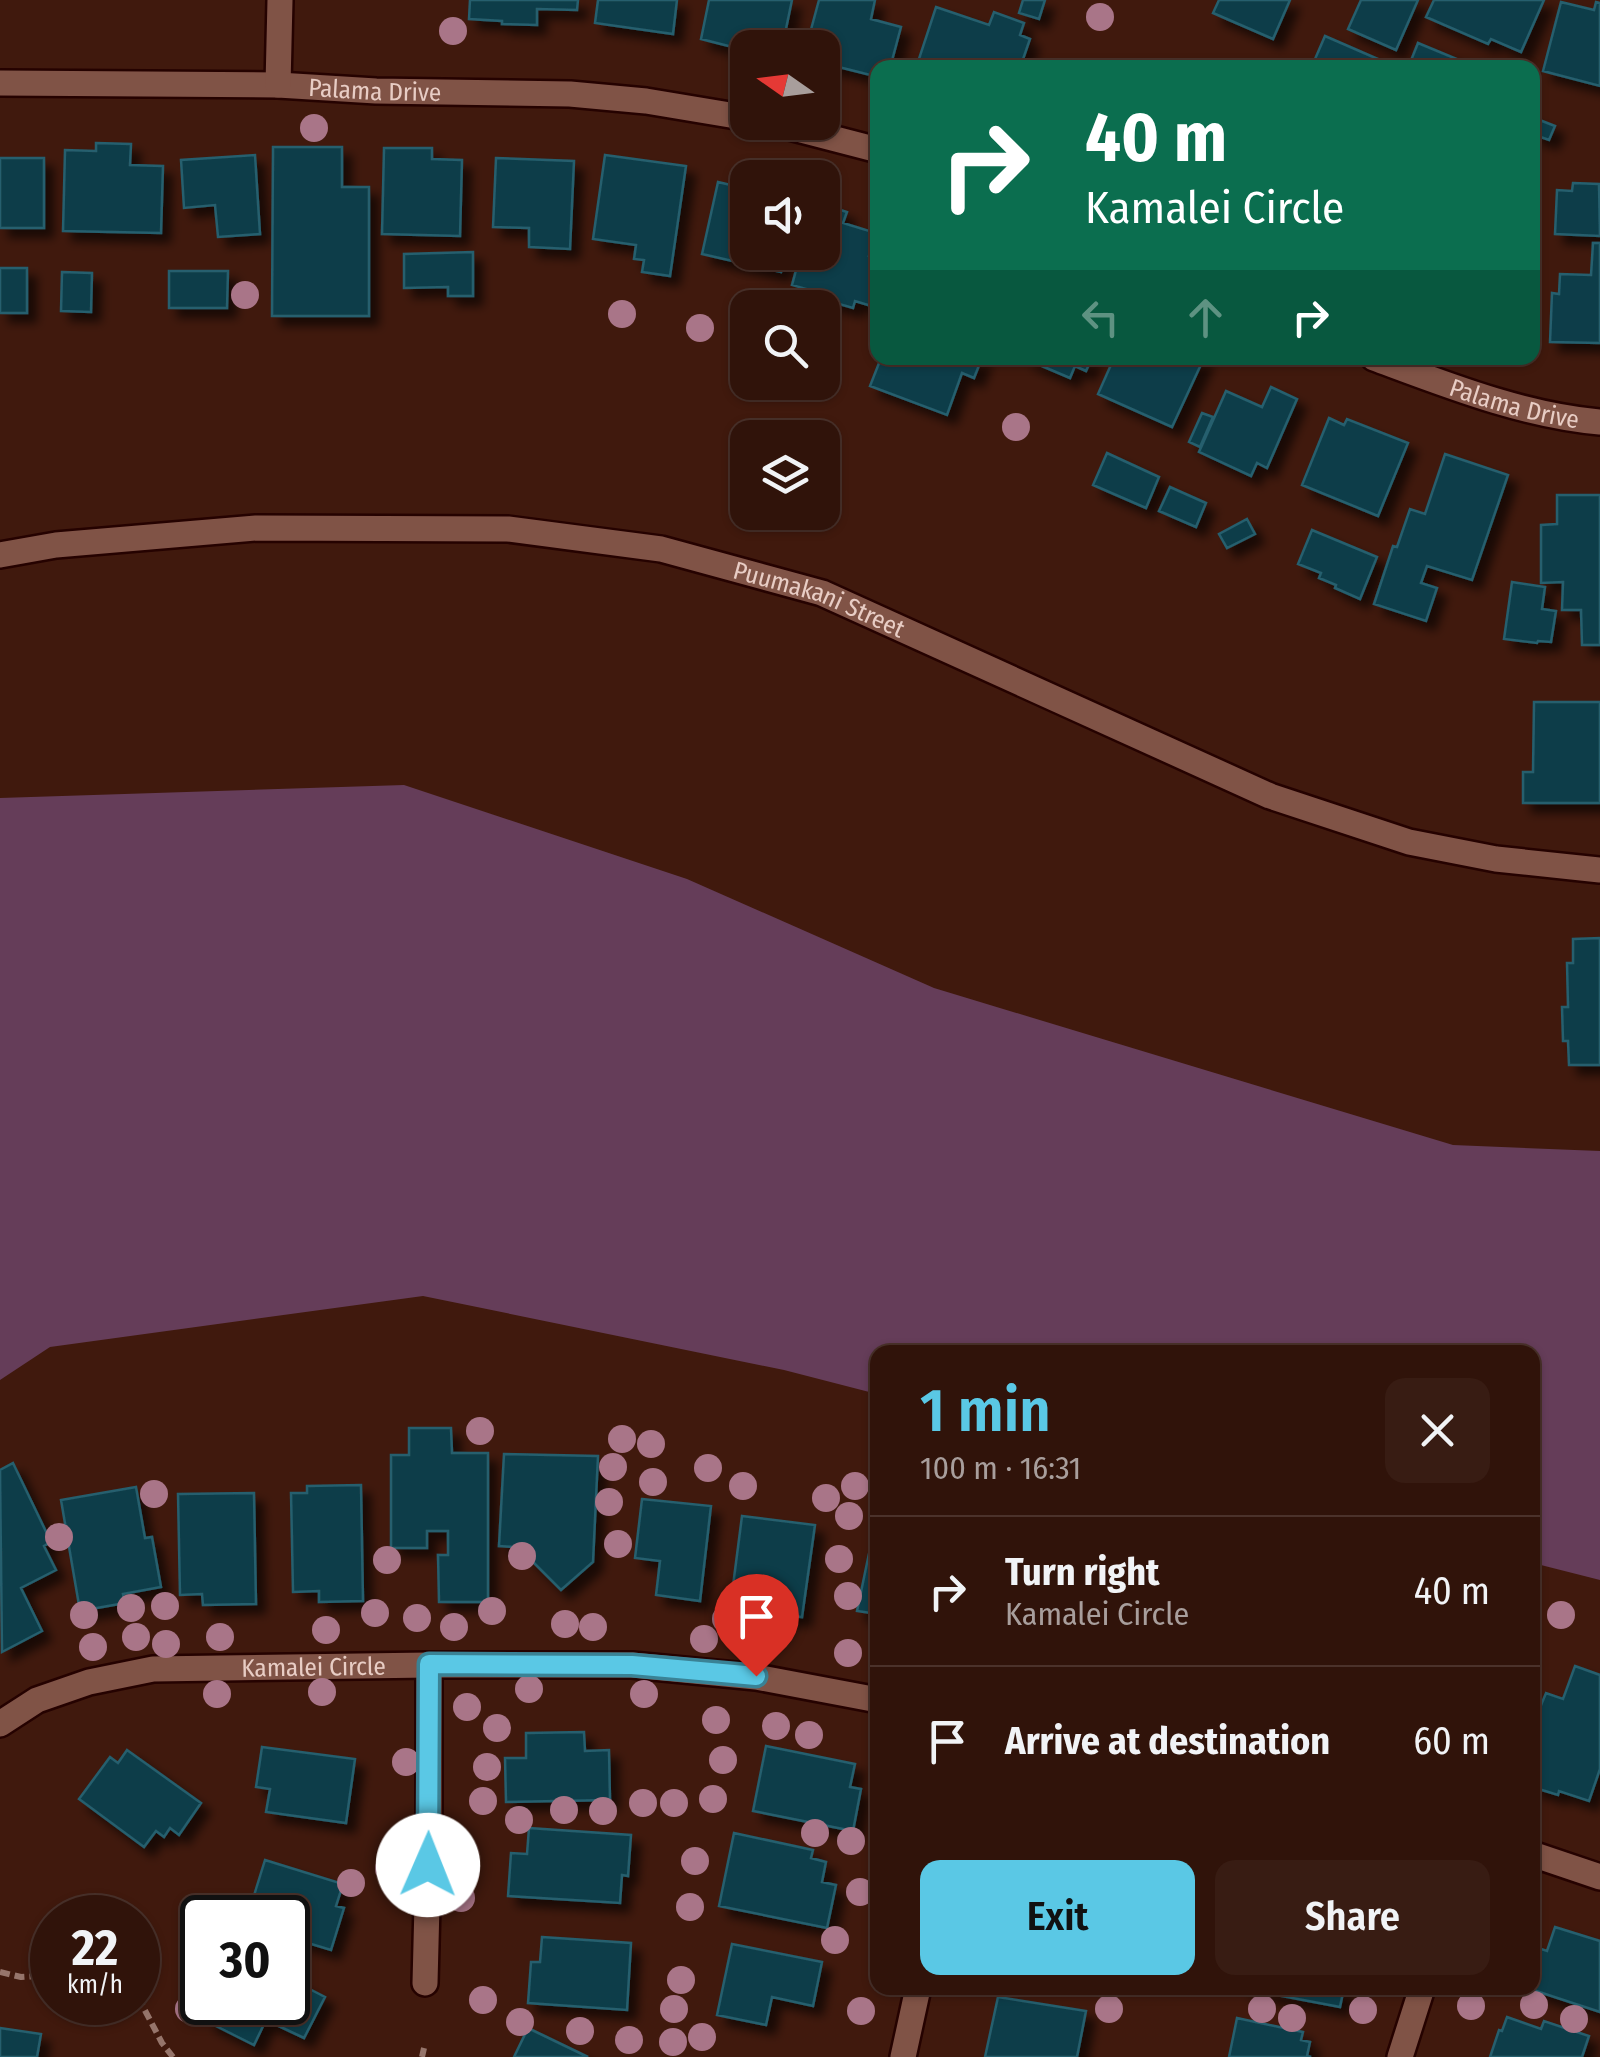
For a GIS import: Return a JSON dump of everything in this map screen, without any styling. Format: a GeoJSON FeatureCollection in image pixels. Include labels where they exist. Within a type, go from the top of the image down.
{"type":"FeatureCollection","features":[{"type":"Feature","properties":{"kind":"street"},"geometry":{"type":"LineString","coordinates":[[278,85],[280,0]]}},
{"type":"Feature","properties":{"kind":"street","name":"Palama Drive"},"geometry":{"type":"LineString","coordinates":[[0,83],[278,85],[570,94],[730,115]]}},
{"type":"Feature","properties":{"kind":"street"},"geometry":{"type":"LineString","coordinates":[[839,140],[870,148]]}},
{"type":"Feature","properties":{"kind":"street","name":"Palama Drive"},"geometry":{"type":"LineString","coordinates":[[1393,365],[1472,394],[1573,420],[1600,422]]}},
{"type":"Feature","properties":{"kind":"street","name":"Puumakani Street"},"geometry":{"type":"LineString","coordinates":[[0,555],[56,545],[256,528],[508,529],[661,548],[822,593],[1270,796],[1409,842],[1496,859],[1600,870]]}},
{"type":"Feature","properties":{"kind":"street"},"geometry":{"type":"LineString","coordinates":[[425,1983],[429,1664]]}},
{"type":"Feature","properties":{"kind":"street","name":"Kamalei Circle"},"geometry":{"type":"LineString","coordinates":[[0,1724],[38,1700],[90,1682],[153,1669],[632,1665],[756,1676],[870,1698]]}},
{"type":"Feature","properties":{"kind":"street"},"geometry":{"type":"LineString","coordinates":[[1540,1857],[1600,1877]]}},
{"type":"Feature","properties":{"kind":"street"},"geometry":{"type":"LineString","coordinates":[[903,2057],[916,1995]]}},
{"type":"Feature","properties":{"kind":"street"},"geometry":{"type":"LineString","coordinates":[[1400,2057],[1420,1995]]}},
{"type":"Feature","properties":{"kind":"path"},"geometry":{"type":"LineString","coordinates":[[0,1972],[30,1977]]}},
{"type":"Feature","properties":{"kind":"path"},"geometry":{"type":"LineString","coordinates":[[153,2025],[173,2057]]}},
{"type":"Feature","properties":{"kind":"shaded area"},"geometry":{"type":"Polygon","coordinates":[[[404,785],[687,879],[934,988],[1453,1145],[1600,1151],[1600,1580],[1540,1565],[1540,1345],[870,1345],[870,1392],[784,1370],[423,1296],[50,1347],[0,1380],[0,798],[404,785]]]}},
{"type":"Feature","properties":{"kind":"building"},"geometry":{"type":"Polygon","coordinates":[[[470,0],[578,0],[577,10],[537,9],[537,25],[469,19],[470,0]]]}},
{"type":"Feature","properties":{"kind":"building"},"geometry":{"type":"Polygon","coordinates":[[[598,0],[677,0],[673,34],[595,23],[598,0]]]}},
{"type":"Feature","properties":{"kind":"building"},"geometry":{"type":"Polygon","coordinates":[[[709,0],[792,0],[786,30],[730,30],[730,46],[701,39],[709,0]]]}},
{"type":"Feature","properties":{"kind":"building"},"geometry":{"type":"Polygon","coordinates":[[[819,0],[875,0],[871,19],[901,27],[892,60],[870,60],[870,75],[840,67],[840,30],[811,30],[819,0]]]}},
{"type":"Feature","properties":{"kind":"building"},"geometry":{"type":"Polygon","coordinates":[[[1023,0],[1045,0],[1039,19],[1019,13],[1023,0]]]}},
{"type":"Feature","properties":{"kind":"building"},"geometry":{"type":"Polygon","coordinates":[[[1219,0],[1290,0],[1273,39],[1213,13],[1219,0]]]}},
{"type":"Feature","properties":{"kind":"building"},"geometry":{"type":"Polygon","coordinates":[[[1361,0],[1418,0],[1396,50],[1348,29],[1361,0]]]}},
{"type":"Feature","properties":{"kind":"building"},"geometry":{"type":"Polygon","coordinates":[[[1434,0],[1544,0],[1521,52],[1491,39],[1488,44],[1426,17],[1434,0]]]}},
{"type":"Feature","properties":{"kind":"building"},"geometry":{"type":"Polygon","coordinates":[[[1561,2],[1594,10],[1596,2],[1600,3],[1600,86],[1543,71],[1561,2]]]}},
{"type":"Feature","properties":{"kind":"building"},"geometry":{"type":"Polygon","coordinates":[[[936,7],[989,25],[994,12],[1024,23],[1020,35],[1030,39],[1023,60],[919,60],[936,7]]]}},
{"type":"Feature","properties":{"kind":"building"},"geometry":{"type":"Polygon","coordinates":[[[1325,36],[1380,60],[1315,60],[1325,36]]]}},
{"type":"Feature","properties":{"kind":"building"},"geometry":{"type":"Polygon","coordinates":[[[1418,43],[1459,60],[1411,60],[1418,43]]]}},
{"type":"Feature","properties":{"kind":"building"},"geometry":{"type":"Polygon","coordinates":[[[1540,120],[1555,126],[1549,140],[1540,137],[1540,120]]]}},
{"type":"Feature","properties":{"kind":"building"},"geometry":{"type":"Polygon","coordinates":[[[96,143],[131,144],[130,165],[163,166],[161,233],[63,231],[65,150],[96,151],[96,143]]]}},
{"type":"Feature","properties":{"kind":"building"},"geometry":{"type":"Polygon","coordinates":[[[273,147],[342,147],[342,187],[369,187],[369,316],[272,316],[273,147]]]}},
{"type":"Feature","properties":{"kind":"building"},"geometry":{"type":"Polygon","coordinates":[[[384,148],[432,148],[432,159],[462,160],[460,236],[382,234],[384,148]]]}},
{"type":"Feature","properties":{"kind":"building"},"geometry":{"type":"Polygon","coordinates":[[[255,155],[260,234],[218,237],[215,205],[184,208],[181,160],[255,155]]]}},
{"type":"Feature","properties":{"kind":"building"},"geometry":{"type":"Polygon","coordinates":[[[605,155],[686,166],[670,276],[642,272],[644,260],[634,259],[636,245],[593,239],[605,155]]]}},
{"type":"Feature","properties":{"kind":"building"},"geometry":{"type":"Polygon","coordinates":[[[0,158],[44,158],[44,228],[0,228],[0,158]]]}},
{"type":"Feature","properties":{"kind":"building"},"geometry":{"type":"Polygon","coordinates":[[[496,158],[574,161],[570,249],[529,247],[529,228],[493,227],[496,158]]]}},
{"type":"Feature","properties":{"kind":"building"},"geometry":{"type":"Polygon","coordinates":[[[718,182],[730,185],[730,260],[702,254],[718,182]]]}},
{"type":"Feature","properties":{"kind":"building"},"geometry":{"type":"Polygon","coordinates":[[[1573,183],[1599,184],[1600,236],[1555,234],[1557,190],[1572,191],[1573,183]]]}},
{"type":"Feature","properties":{"kind":"building"},"geometry":{"type":"Polygon","coordinates":[[[840,210],[847,212],[843,223],[870,231],[870,306],[855,301],[853,308],[840,304],[840,290],[810,290],[792,285],[796,270],[840,270],[840,210]]]}},
{"type":"Feature","properties":{"kind":"building"},"geometry":{"type":"Polygon","coordinates":[[[1593,243],[1600,243],[1600,343],[1550,342],[1552,293],[1559,294],[1560,274],[1591,275],[1593,243]]]}},
{"type":"Feature","properties":{"kind":"building"},"geometry":{"type":"Polygon","coordinates":[[[473,252],[473,296],[448,296],[448,287],[404,288],[404,254],[473,252]]]}},
{"type":"Feature","properties":{"kind":"building"},"geometry":{"type":"Polygon","coordinates":[[[0,268],[27,268],[27,313],[0,313],[0,268]]]}},
{"type":"Feature","properties":{"kind":"building"},"geometry":{"type":"Polygon","coordinates":[[[169,271],[228,271],[227,308],[169,308],[169,271]]]}},
{"type":"Feature","properties":{"kind":"building"},"geometry":{"type":"Polygon","coordinates":[[[62,272],[92,273],[91,312],[61,311],[62,272]]]}},
{"type":"Feature","properties":{"kind":"building"},"geometry":{"type":"Polygon","coordinates":[[[878,365],[979,365],[974,378],[962,373],[947,415],[870,386],[878,365]]]}},
{"type":"Feature","properties":{"kind":"building"},"geometry":{"type":"Polygon","coordinates":[[[1039,365],[1089,365],[1086,371],[1075,366],[1070,378],[1039,365]]]}},
{"type":"Feature","properties":{"kind":"building"},"geometry":{"type":"Polygon","coordinates":[[[1111,365],[1201,365],[1172,427],[1098,394],[1111,365]]]}},
{"type":"Feature","properties":{"kind":"building"},"geometry":{"type":"Polygon","coordinates":[[[1271,387],[1297,399],[1267,468],[1257,463],[1251,476],[1199,452],[1226,391],[1262,407],[1271,387]]]}},
{"type":"Feature","properties":{"kind":"building"},"geometry":{"type":"Polygon","coordinates":[[[1202,413],[1213,417],[1200,447],[1189,442],[1202,413]]]}},
{"type":"Feature","properties":{"kind":"building"},"geometry":{"type":"Polygon","coordinates":[[[1329,418],[1344,425],[1347,419],[1408,443],[1378,516],[1302,485],[1329,418]]]}},
{"type":"Feature","properties":{"kind":"building"},"geometry":{"type":"Polygon","coordinates":[[[1107,453],[1159,477],[1146,508],[1093,485],[1107,453]]]}},
{"type":"Feature","properties":{"kind":"building"},"geometry":{"type":"Polygon","coordinates":[[[1445,454],[1508,475],[1472,580],[1427,566],[1421,583],[1437,588],[1426,621],[1374,604],[1410,509],[1425,514],[1445,454]]]}},
{"type":"Feature","properties":{"kind":"building"},"geometry":{"type":"Polygon","coordinates":[[[1170,487],[1206,503],[1196,527],[1159,511],[1170,487]]]}},
{"type":"Feature","properties":{"kind":"building"},"geometry":{"type":"Polygon","coordinates":[[[1557,495],[1600,495],[1600,645],[1582,645],[1581,610],[1562,610],[1563,582],[1541,583],[1541,525],[1557,524],[1557,495]]]}},
{"type":"Feature","properties":{"kind":"building"},"geometry":{"type":"Polygon","coordinates":[[[1247,519],[1255,534],[1227,548],[1219,534],[1247,519]]]}},
{"type":"Feature","properties":{"kind":"building"},"geometry":{"type":"Polygon","coordinates":[[[1312,530],[1377,557],[1360,599],[1319,578],[1321,573],[1298,564],[1312,530]]]}},
{"type":"Feature","properties":{"kind":"building"},"geometry":{"type":"Polygon","coordinates":[[[1512,582],[1545,587],[1542,609],[1556,611],[1551,642],[1504,639],[1512,582]]]}},
{"type":"Feature","properties":{"kind":"building"},"geometry":{"type":"Polygon","coordinates":[[[1534,702],[1600,702],[1600,803],[1523,803],[1523,772],[1533,772],[1534,702]]]}},
{"type":"Feature","properties":{"kind":"building"},"geometry":{"type":"Polygon","coordinates":[[[1600,938],[1600,1065],[1569,1065],[1568,1041],[1563,1041],[1562,1007],[1568,1007],[1567,963],[1573,963],[1573,939],[1600,938]]]}},
{"type":"Feature","properties":{"kind":"building"},"geometry":{"type":"Polygon","coordinates":[[[409,1428],[451,1428],[452,1453],[488,1453],[488,1602],[439,1602],[438,1555],[448,1555],[448,1531],[427,1531],[427,1548],[391,1548],[391,1455],[409,1455],[409,1428]]]}},
{"type":"Feature","properties":{"kind":"building"},"geometry":{"type":"Polygon","coordinates":[[[504,1454],[598,1456],[593,1562],[561,1590],[527,1556],[528,1548],[499,1546],[504,1454]]]}},
{"type":"Feature","properties":{"kind":"building"},"geometry":{"type":"Polygon","coordinates":[[[13,1463],[51,1542],[44,1546],[56,1570],[21,1588],[42,1631],[2,1652],[0,1470],[13,1463]]]}},
{"type":"Feature","properties":{"kind":"building"},"geometry":{"type":"Polygon","coordinates":[[[361,1485],[363,1601],[319,1602],[319,1591],[293,1592],[291,1493],[307,1493],[307,1486],[361,1485]]]}},
{"type":"Feature","properties":{"kind":"building"},"geometry":{"type":"Polygon","coordinates":[[[136,1487],[145,1538],[152,1537],[161,1587],[123,1594],[125,1603],[80,1611],[61,1500],[136,1487]]]}},
{"type":"Feature","properties":{"kind":"building"},"geometry":{"type":"Polygon","coordinates":[[[254,1493],[256,1604],[203,1605],[202,1594],[180,1595],[178,1494],[254,1493]]]}},
{"type":"Feature","properties":{"kind":"building"},"geometry":{"type":"Polygon","coordinates":[[[642,1499],[711,1506],[700,1601],[656,1595],[660,1561],[635,1558],[642,1499]]]}},
{"type":"Feature","properties":{"kind":"building"},"geometry":{"type":"Polygon","coordinates":[[[742,1516],[815,1525],[802,1617],[730,1609],[742,1516]]]}},
{"type":"Feature","properties":{"kind":"building"},"geometry":{"type":"Polygon","coordinates":[[[870,1549],[870,1613],[857,1611],[870,1549]]]}},
{"type":"Feature","properties":{"kind":"building"},"geometry":{"type":"Polygon","coordinates":[[[1575,1666],[1600,1675],[1600,1769],[1589,1801],[1540,1789],[1540,1708],[1546,1693],[1563,1699],[1575,1666]]]}},
{"type":"Feature","properties":{"kind":"building"},"geometry":{"type":"Polygon","coordinates":[[[584,1732],[585,1751],[609,1750],[610,1800],[506,1802],[505,1758],[526,1758],[526,1733],[584,1732]]]}},
{"type":"Feature","properties":{"kind":"building"},"geometry":{"type":"Polygon","coordinates":[[[766,1746],[855,1764],[850,1787],[861,1789],[853,1831],[753,1811],[766,1746]]]}},
{"type":"Feature","properties":{"kind":"building"},"geometry":{"type":"Polygon","coordinates":[[[262,1747],[355,1759],[346,1823],[266,1812],[270,1789],[256,1787],[262,1747]]]}},
{"type":"Feature","properties":{"kind":"building"},"geometry":{"type":"Polygon","coordinates":[[[127,1750],[201,1803],[179,1835],[170,1828],[164,1837],[156,1831],[144,1847],[79,1799],[110,1757],[118,1763],[127,1750]]]}},
{"type":"Feature","properties":{"kind":"building"},"geometry":{"type":"Polygon","coordinates":[[[529,1828],[631,1835],[628,1876],[622,1875],[620,1903],[508,1896],[511,1853],[527,1854],[529,1828]]]}},
{"type":"Feature","properties":{"kind":"building"},"geometry":{"type":"Polygon","coordinates":[[[734,1833],[813,1850],[811,1858],[826,1862],[822,1882],[836,1885],[827,1928],[719,1906],[734,1833]]]}},
{"type":"Feature","properties":{"kind":"building"},"geometry":{"type":"Polygon","coordinates":[[[265,1860],[343,1884],[336,1906],[344,1908],[331,1950],[310,1944],[310,1895],[254,1895],[265,1860]]]}},
{"type":"Feature","properties":{"kind":"building"},"geometry":{"type":"Polygon","coordinates":[[[1555,1927],[1600,1941],[1600,2012],[1540,1992],[1540,1949],[1547,1951],[1555,1927]]]}},
{"type":"Feature","properties":{"kind":"building"},"geometry":{"type":"Polygon","coordinates":[[[542,1937],[631,1943],[627,2010],[528,2003],[531,1962],[540,1962],[542,1937]]]}},
{"type":"Feature","properties":{"kind":"building"},"geometry":{"type":"Polygon","coordinates":[[[732,1944],[822,1962],[813,2006],[772,1997],[766,2025],[717,2015],[732,1944]]]}},
{"type":"Feature","properties":{"kind":"building"},"geometry":{"type":"Polygon","coordinates":[[[310,1989],[325,1997],[304,2038],[277,2025],[310,2025],[310,1989]]]}},
{"type":"Feature","properties":{"kind":"building"},"geometry":{"type":"Polygon","coordinates":[[[1277,1995],[1343,1995],[1340,2007],[1277,1995]]]}},
{"type":"Feature","properties":{"kind":"building"},"geometry":{"type":"Polygon","coordinates":[[[998,1997],[1086,2011],[1077,2057],[985,2057],[998,1997]]]}},
{"type":"Feature","properties":{"kind":"building"},"geometry":{"type":"Polygon","coordinates":[[[1507,2017],[1541,2029],[1544,2021],[1589,2036],[1582,2057],[1490,2057],[1507,2017]]]}},
{"type":"Feature","properties":{"kind":"building"},"geometry":{"type":"Polygon","coordinates":[[[1237,2018],[1303,2032],[1301,2040],[1310,2042],[1307,2056],[1311,2057],[1229,2057],[1237,2018]]]}},
{"type":"Feature","properties":{"kind":"building"},"geometry":{"type":"Polygon","coordinates":[[[214,2025],[264,2025],[254,2045],[214,2025]]]}},
{"type":"Feature","properties":{"kind":"building"},"geometry":{"type":"Polygon","coordinates":[[[0,2028],[41,2034],[37,2057],[0,2057],[0,2028]]]}},
{"type":"Feature","properties":{"kind":"building"},"geometry":{"type":"Polygon","coordinates":[[[528,2028],[588,2057],[514,2057],[528,2028]]]}},
{"type":"Feature","properties":{"kind":"route"},"geometry":{"type":"LineString","coordinates":[[428,1865],[429,1664],[632,1665],[756,1676]]}}]}
